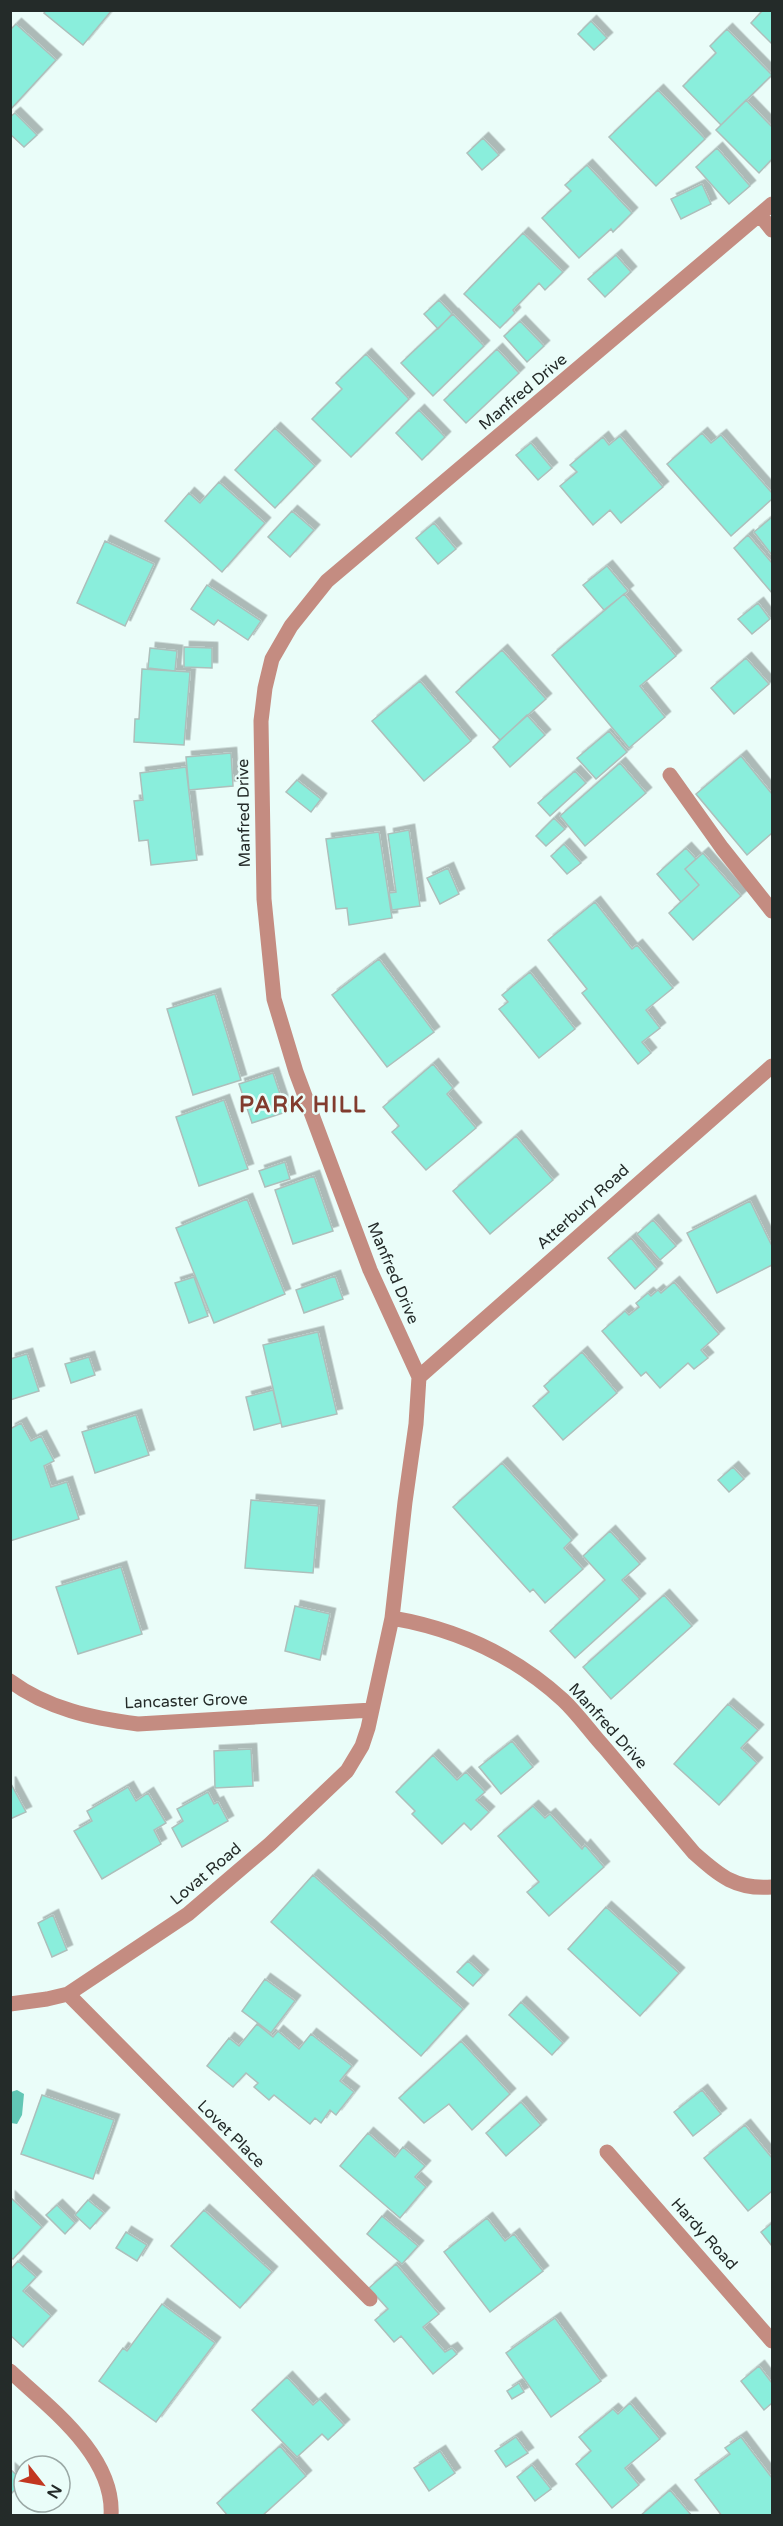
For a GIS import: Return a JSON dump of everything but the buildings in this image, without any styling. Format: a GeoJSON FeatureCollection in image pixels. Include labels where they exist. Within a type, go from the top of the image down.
{"type":"FeatureCollection","features":[{"type":"Feature","properties":{"kind":"street","name":"Manfred Drive"},"geometry":{"type":"LineString","coordinates":[[372,1710],[392,1618],[416,1424],[419,1377],[370,1270],[296,1072],[274,999],[265,910],[261,827],[261,721],[265,688],[272,659],[291,626],[327,581],[772,204]]}},
{"type":"Feature","properties":{"kind":"street"},"geometry":{"type":"LineString","coordinates":[[760,215],[772,230]]}},
{"type":"Feature","properties":{"kind":"street"},"geometry":{"type":"LineString","coordinates":[[670,775],[722,848],[772,911]]}},
{"type":"Feature","properties":{"kind":"street","name":"Atterbury Road"},"geometry":{"type":"LineString","coordinates":[[419,1377],[772,1066]]}},
{"type":"Feature","properties":{"kind":"street","name":"Manfred Drive"},"geometry":{"type":"LineString","coordinates":[[392,1618],[430,1625],[459,1635],[491,1650],[536,1678],[564,1701],[702,1860],[718,1875],[734,1883],[753,1888],[772,1887]]}},
{"type":"Feature","properties":{"kind":"street","name":"Lancaster Grove"},"geometry":{"type":"LineString","coordinates":[[10,1681],[49,1704],[106,1720],[138,1724],[372,1710]]}},
{"type":"Feature","properties":{"kind":"street","name":"Lovat Road"},"geometry":{"type":"LineString","coordinates":[[10,2004],[68,1994],[188,1914],[270,1844],[347,1771],[362,1746],[372,1710]]}},
{"type":"Feature","properties":{"kind":"street","name":"Lovet Place"},"geometry":{"type":"LineString","coordinates":[[68,1994],[370,2299]]}},
{"type":"Feature","properties":{"kind":"street","name":"Hardy Road"},"geometry":{"type":"LineString","coordinates":[[608,2152],[772,2341]]}},
{"type":"Feature","properties":{"kind":"street"},"geometry":{"type":"LineString","coordinates":[[10,2371],[70,2427],[101,2466],[110,2487],[111,2516]]}},
{"type":"Feature","properties":{"kind":"shaded area"},"geometry":{"type":"Polygon","coordinates":[[[17,2090],[24,2094],[22,2115],[17,2124],[11,2123],[11,2092],[17,2090]]]}},
{"type":"Feature","properties":{"kind":"district","name":"PARK HILL"},"geometry":{"type":"Point","coordinates":[303,1105]}}]}
